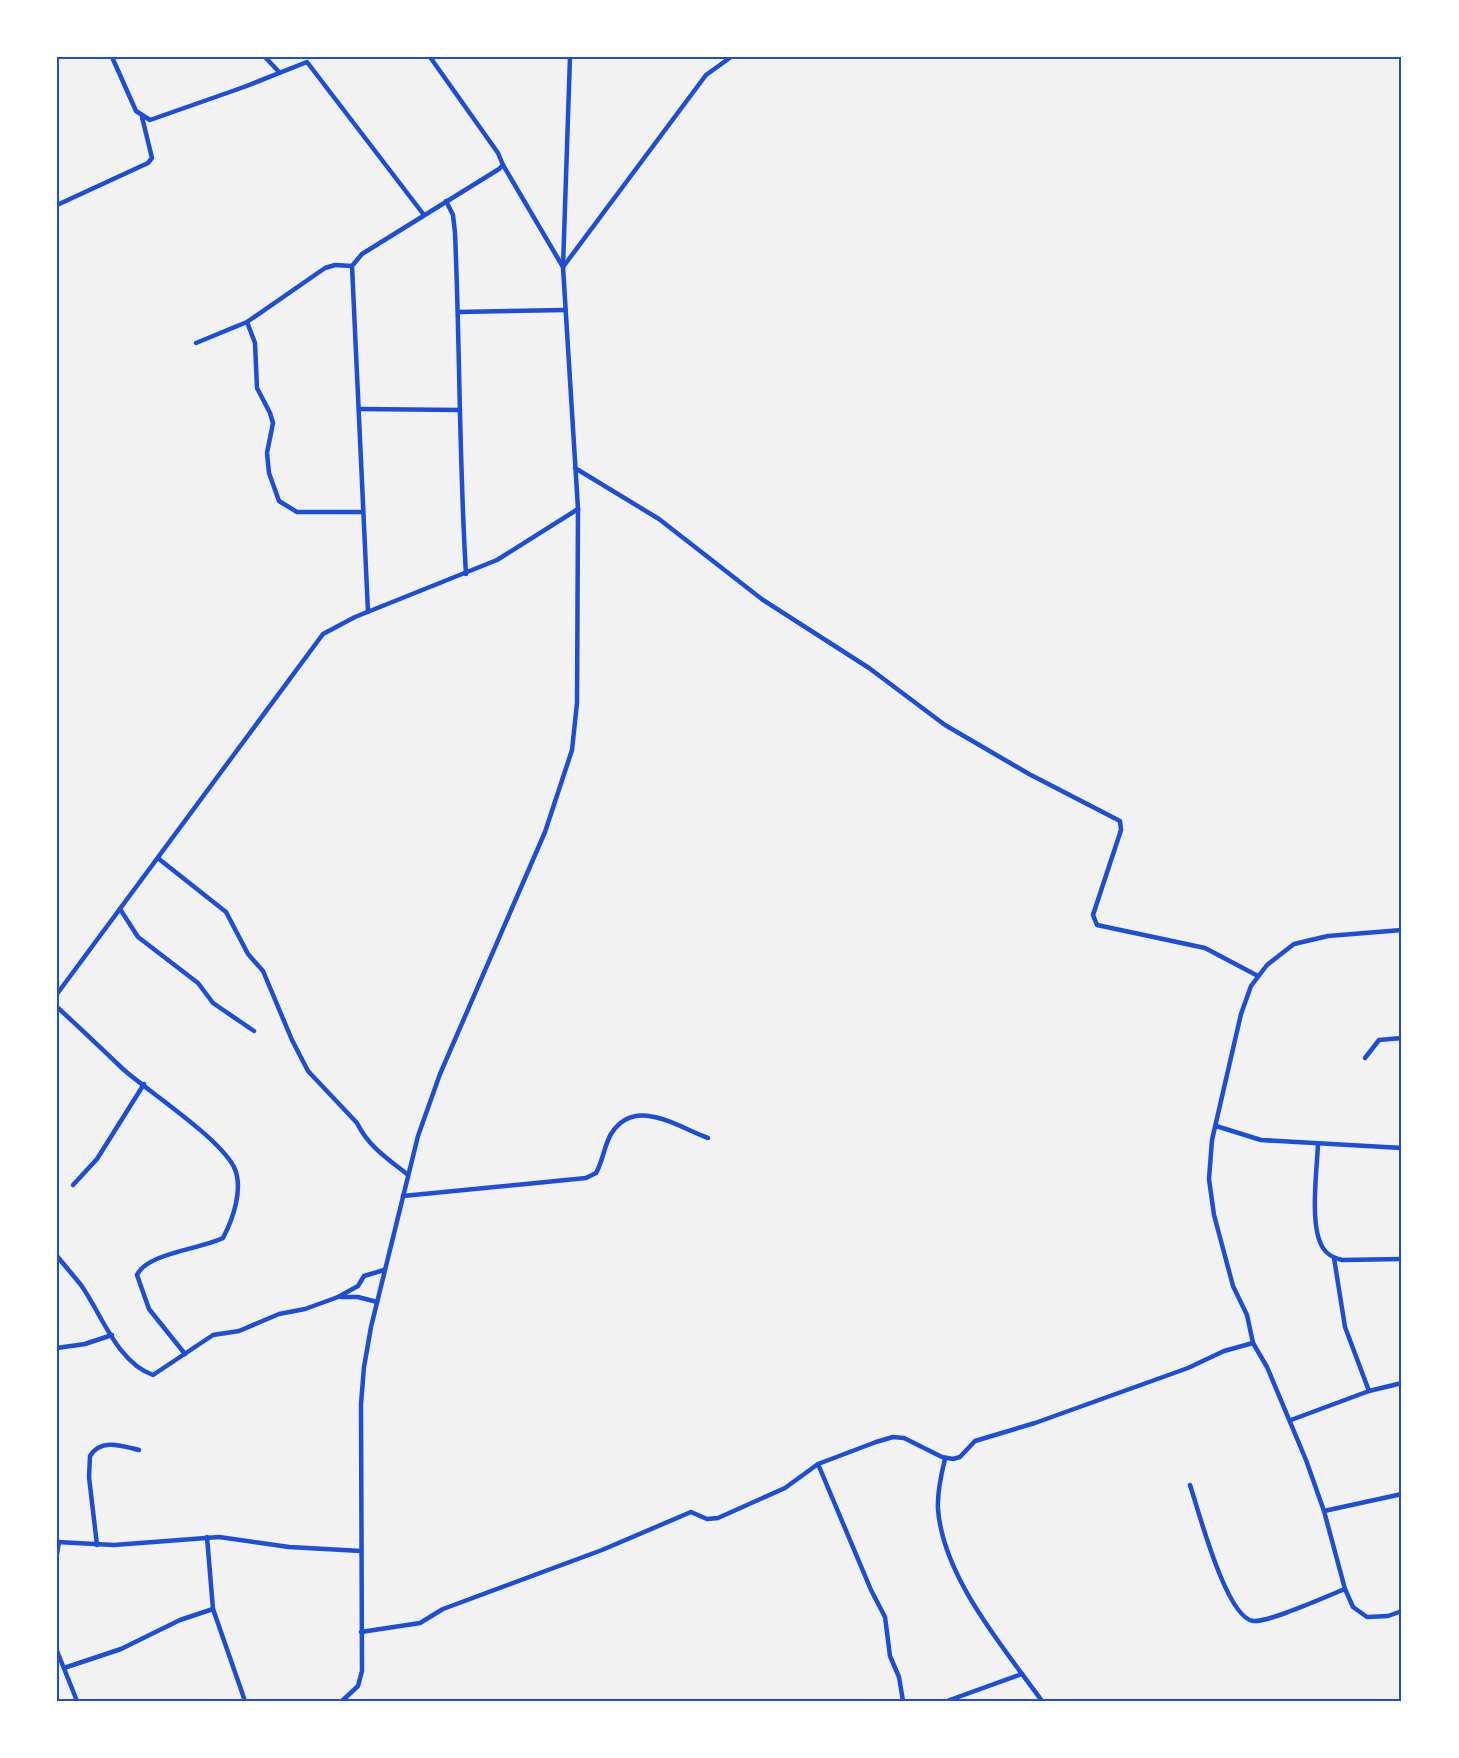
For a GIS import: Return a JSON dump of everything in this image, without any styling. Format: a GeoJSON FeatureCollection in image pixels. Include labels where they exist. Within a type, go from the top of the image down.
{"type":"FeatureCollection","features":[{"type":"Feature","properties":{"kind":"street"},"geometry":{"type":"LineString","coordinates":[[112,57],[136,111],[142,117],[150,120],[244,87],[312,57]]}},
{"type":"Feature","properties":{"kind":"street"},"geometry":{"type":"LineString","coordinates":[[265,57],[279,72]]}},
{"type":"Feature","properties":{"kind":"street"},"geometry":{"type":"LineString","coordinates":[[430,57],[498,153],[563,267]]}},
{"type":"Feature","properties":{"kind":"street"},"geometry":{"type":"LineString","coordinates":[[342,1701],[358,1686],[362,1671],[361,1404],[364,1367],[384,1270],[407,1174],[440,1074],[545,832],[567,770],[577,703],[578,509],[563,267],[570,57]]}},
{"type":"Feature","properties":{"kind":"street"},"geometry":{"type":"LineString","coordinates":[[563,267],[706,75],[731,57]]}},
{"type":"Feature","properties":{"kind":"street"},"geometry":{"type":"LineString","coordinates":[[303,62],[312,65],[424,215]]}},
{"type":"Feature","properties":{"kind":"street"},"geometry":{"type":"LineString","coordinates":[[57,205],[148,163],[152,158],[151,148],[142,117]]}},
{"type":"Feature","properties":{"kind":"street"},"geometry":{"type":"LineString","coordinates":[[368,612],[352,266],[362,254],[503,165]]}},
{"type":"Feature","properties":{"kind":"street"},"geometry":{"type":"LineString","coordinates":[[446,201],[453,215],[455,233],[461,493],[466,574]]}},
{"type":"Feature","properties":{"kind":"street"},"geometry":{"type":"LineString","coordinates":[[196,343],[247,322],[326,268],[335,265],[352,266]]}},
{"type":"Feature","properties":{"kind":"street"},"geometry":{"type":"LineString","coordinates":[[458,312],[566,310]]}},
{"type":"Feature","properties":{"kind":"street"},"geometry":{"type":"LineString","coordinates":[[247,322],[255,343],[257,388],[273,423],[267,453],[269,473],[279,501],[297,512],[363,512]]}},
{"type":"Feature","properties":{"kind":"street"},"geometry":{"type":"LineString","coordinates":[[359,409],[460,410]]}},
{"type":"Feature","properties":{"kind":"street"},"geometry":{"type":"LineString","coordinates":[[575,468],[659,519],[763,600],[869,668],[945,725],[1029,774],[1120,821],[1121,830],[1093,915],[1097,925],[1205,948],[1258,976]]}},
{"type":"Feature","properties":{"kind":"street"},"geometry":{"type":"LineString","coordinates":[[57,994],[159,859],[323,634],[336,625],[466,574],[520,548],[578,509]]}},
{"type":"Feature","properties":{"kind":"street"},"geometry":{"type":"LineString","coordinates":[[159,859],[226,912],[243,945],[263,971],[292,1040],[308,1071],[357,1123],[362,1134],[377,1150],[407,1174]]}},
{"type":"Feature","properties":{"kind":"street"},"geometry":{"type":"LineString","coordinates":[[120,909],[138,938],[198,983],[213,1003],[254,1031]]}},
{"type":"Feature","properties":{"kind":"street"},"geometry":{"type":"LineString","coordinates":[[1402,930],[1328,936],[1294,944],[1267,965],[1258,976],[1251,986],[1241,1014],[1216,1126],[1209,1179],[1214,1215],[1233,1286],[1247,1315],[1253,1343],[1291,1420],[1324,1511],[1345,1589],[1353,1607],[1367,1617],[1388,1616],[1402,1611]]}},
{"type":"Feature","properties":{"kind":"street"},"geometry":{"type":"LineString","coordinates":[[57,1007],[125,1071],[144,1084],[225,1155],[234,1169],[238,1186],[228,1229],[223,1238],[209,1245],[150,1261],[141,1267],[137,1275],[149,1309],[185,1354]]}},
{"type":"Feature","properties":{"kind":"street"},"geometry":{"type":"LineString","coordinates":[[1365,1058],[1379,1040],[1402,1038]]}},
{"type":"Feature","properties":{"kind":"street"},"geometry":{"type":"LineString","coordinates":[[73,1185],[92,1167],[144,1084]]}},
{"type":"Feature","properties":{"kind":"street"},"geometry":{"type":"LineString","coordinates":[[403,1196],[586,1178],[596,1173],[612,1132],[626,1119],[634,1117],[661,1117],[708,1138]]}},
{"type":"Feature","properties":{"kind":"street"},"geometry":{"type":"LineString","coordinates":[[1216,1126],[1261,1140],[1402,1148]]}},
{"type":"Feature","properties":{"kind":"street"},"geometry":{"type":"LineString","coordinates":[[1318,1144],[1317,1233],[1323,1248],[1334,1258],[1342,1260],[1402,1259]]}},
{"type":"Feature","properties":{"kind":"street"},"geometry":{"type":"LineString","coordinates":[[57,1256],[81,1286],[112,1335],[134,1364],[153,1375],[213,1335],[239,1330],[279,1314],[304,1309],[338,1297],[358,1287],[364,1276],[384,1270]]}},
{"type":"Feature","properties":{"kind":"street"},"geometry":{"type":"LineString","coordinates":[[1334,1258],[1345,1327],[1369,1391]]}},
{"type":"Feature","properties":{"kind":"street"},"geometry":{"type":"LineString","coordinates":[[338,1297],[358,1297],[377,1302]]}},
{"type":"Feature","properties":{"kind":"street"},"geometry":{"type":"LineString","coordinates":[[57,1348],[112,1335]]}},
{"type":"Feature","properties":{"kind":"street"},"geometry":{"type":"LineString","coordinates":[[361,1632],[420,1623],[443,1609],[602,1550],[692,1512],[707,1519],[717,1518],[785,1488],[818,1464],[897,1437],[911,1440],[945,1459],[960,1457],[975,1441],[1035,1423],[1188,1368],[1224,1351],[1253,1343]]}},
{"type":"Feature","properties":{"kind":"street"},"geometry":{"type":"LineString","coordinates":[[1291,1420],[1369,1391],[1402,1383]]}},
{"type":"Feature","properties":{"kind":"street"},"geometry":{"type":"LineString","coordinates":[[97,1545],[89,1477],[90,1456],[102,1446],[112,1444],[139,1450]]}},
{"type":"Feature","properties":{"kind":"street"},"geometry":{"type":"LineString","coordinates":[[945,1459],[939,1483],[938,1507],[946,1550],[966,1590],[1042,1701]]}},
{"type":"Feature","properties":{"kind":"street"},"geometry":{"type":"LineString","coordinates":[[818,1464],[871,1590],[885,1617],[890,1656],[899,1677],[903,1701]]}},
{"type":"Feature","properties":{"kind":"street"},"geometry":{"type":"LineString","coordinates":[[1190,1485],[1226,1593],[1244,1618],[1252,1621],[1270,1618],[1345,1589]]}},
{"type":"Feature","properties":{"kind":"street"},"geometry":{"type":"LineString","coordinates":[[1324,1511],[1402,1494]]}},
{"type":"Feature","properties":{"kind":"street"},"geometry":{"type":"LineString","coordinates":[[57,1554],[58,1542],[97,1545],[207,1537],[236,1538],[289,1547],[362,1551]]}},
{"type":"Feature","properties":{"kind":"street"},"geometry":{"type":"LineString","coordinates":[[207,1537],[213,1609],[245,1701]]}},
{"type":"Feature","properties":{"kind":"street"},"geometry":{"type":"LineString","coordinates":[[64,1668],[121,1649],[180,1620],[213,1609]]}},
{"type":"Feature","properties":{"kind":"street"},"geometry":{"type":"LineString","coordinates":[[57,1651],[77,1701]]}},
{"type":"Feature","properties":{"kind":"street"},"geometry":{"type":"LineString","coordinates":[[947,1701],[1022,1674]]}}]}
